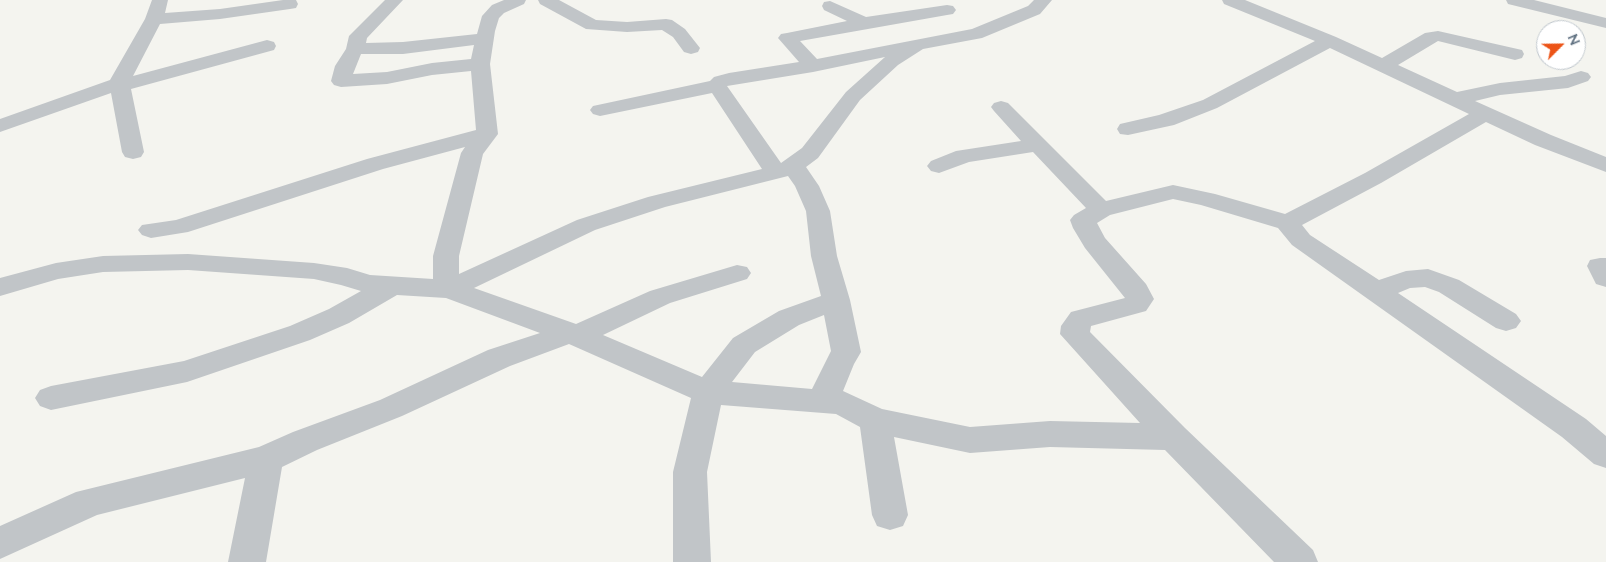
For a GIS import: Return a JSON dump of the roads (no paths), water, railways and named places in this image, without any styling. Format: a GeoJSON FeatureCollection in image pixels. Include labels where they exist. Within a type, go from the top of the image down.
{"type":"FeatureCollection","features":[{"type":"Feature","properties":{"kind":"street"},"geometry":{"type":"LineString","coordinates":[[395,0],[358,36],[355,49],[345,66],[341,81],[387,78],[432,69],[480,64]]}},
{"type":"Feature","properties":{"kind":"street"},"geometry":{"type":"LineString","coordinates":[[449,289],[445,273],[446,256],[472,153],[487,134],[480,64],[486,31],[491,16],[498,10],[518,0]]}},
{"type":"Feature","properties":{"kind":"street"},"geometry":{"type":"LineString","coordinates":[[546,0],[592,25],[627,27],[666,24],[678,33],[691,48]]}},
{"type":"Feature","properties":{"kind":"street"},"geometry":{"type":"LineString","coordinates":[[600,110],[717,86],[721,82],[729,80],[813,66],[976,34],[1034,10],[1044,0]]}},
{"type":"Feature","properties":{"kind":"street"},"geometry":{"type":"LineString","coordinates":[[1230,0],[1330,41],[1543,140],[1606,165]]}},
{"type":"Feature","properties":{"kind":"street"},"geometry":{"type":"LineString","coordinates":[[1526,1],[1601,19]]}},
{"type":"Feature","properties":{"kind":"street"},"geometry":{"type":"LineString","coordinates":[[133,152],[118,85],[157,9],[220,14],[290,4]]}},
{"type":"Feature","properties":{"kind":"street"},"geometry":{"type":"LineString","coordinates":[[813,66],[787,38],[944,5],[976,34]]}},
{"type":"Feature","properties":{"kind":"street"},"geometry":{"type":"LineString","coordinates":[[830,6],[864,23]]}},
{"type":"Feature","properties":{"kind":"street"},"geometry":{"type":"LineString","coordinates":[[1384,66],[1430,37],[1438,36],[1515,54]]}},
{"type":"Feature","properties":{"kind":"street"},"geometry":{"type":"LineString","coordinates":[[355,49],[403,48],[486,38]]}},
{"type":"Feature","properties":{"kind":"street"},"geometry":{"type":"LineString","coordinates":[[1128,129],[1166,120],[1210,104],[1330,41]]}},
{"type":"Feature","properties":{"kind":"street"},"geometry":{"type":"LineString","coordinates":[[449,289],[586,225],[657,202],[785,170],[810,153],[853,96],[891,61],[918,44]]}},
{"type":"Feature","properties":{"kind":"street"},"geometry":{"type":"LineString","coordinates":[[0,126],[118,85],[267,46]]}},
{"type":"Feature","properties":{"kind":"street"},"geometry":{"type":"LineString","coordinates":[[1455,99],[1500,89],[1568,82],[1581,77]]}},
{"type":"Feature","properties":{"kind":"street"},"geometry":{"type":"LineString","coordinates":[[717,86],[785,170],[807,186],[818,212],[824,256],[836,300],[846,352],[839,363],[823,401]]}},
{"type":"Feature","properties":{"kind":"street"},"geometry":{"type":"LineString","coordinates":[[1001,107],[1101,210]]}},
{"type":"Feature","properties":{"kind":"street"},"geometry":{"type":"LineString","coordinates":[[1287,223],[1373,178],[1486,113]]}},
{"type":"Feature","properties":{"kind":"street"},"geometry":{"type":"LineString","coordinates":[[151,230],[179,227],[375,164],[487,134]]}},
{"type":"Feature","properties":{"kind":"street"},"geometry":{"type":"LineString","coordinates":[[939,166],[964,156],[1038,145]]}},
{"type":"Feature","properties":{"kind":"street"},"geometry":{"type":"LineString","coordinates":[[1299,562],[1173,437],[1075,334],[1076,326],[1081,319],[1136,304],[1140,299],[1136,290],[1094,242],[1083,220],[1101,210],[1173,192],[1206,199],[1287,223],[1301,240],[1574,428],[1606,455]]}},
{"type":"Feature","properties":{"kind":"street"},"geometry":{"type":"LineString","coordinates":[[0,287],[56,271],[103,264],[188,262],[314,271],[347,277],[368,284],[449,289],[574,334],[708,392],[842,403],[876,420],[970,440],[1050,434],[1173,437]]}},
{"type":"Feature","properties":{"kind":"street"},"geometry":{"type":"LineString","coordinates":[[1606,266],[1600,266],[1606,278]]}},
{"type":"Feature","properties":{"kind":"street"},"geometry":{"type":"LineString","coordinates":[[0,543],[89,502],[266,459],[305,441],[391,408],[499,358],[574,334],[660,297],[737,273]]}},
{"type":"Feature","properties":{"kind":"street"},"geometry":{"type":"LineString","coordinates":[[1374,292],[1406,280],[1428,278],[1449,286],[1506,321]]}},
{"type":"Feature","properties":{"kind":"street"},"geometry":{"type":"LineString","coordinates":[[51,398],[187,371],[300,334],[339,316],[391,286]]}},
{"type":"Feature","properties":{"kind":"street"},"geometry":{"type":"LineString","coordinates":[[692,562],[690,472],[708,392],[744,345],[789,318],[836,300]]}},
{"type":"Feature","properties":{"kind":"street"},"geometry":{"type":"LineString","coordinates":[[876,420],[890,516]]}},
{"type":"Feature","properties":{"kind":"street"},"geometry":{"type":"LineString","coordinates":[[247,562],[266,459]]}}]}
